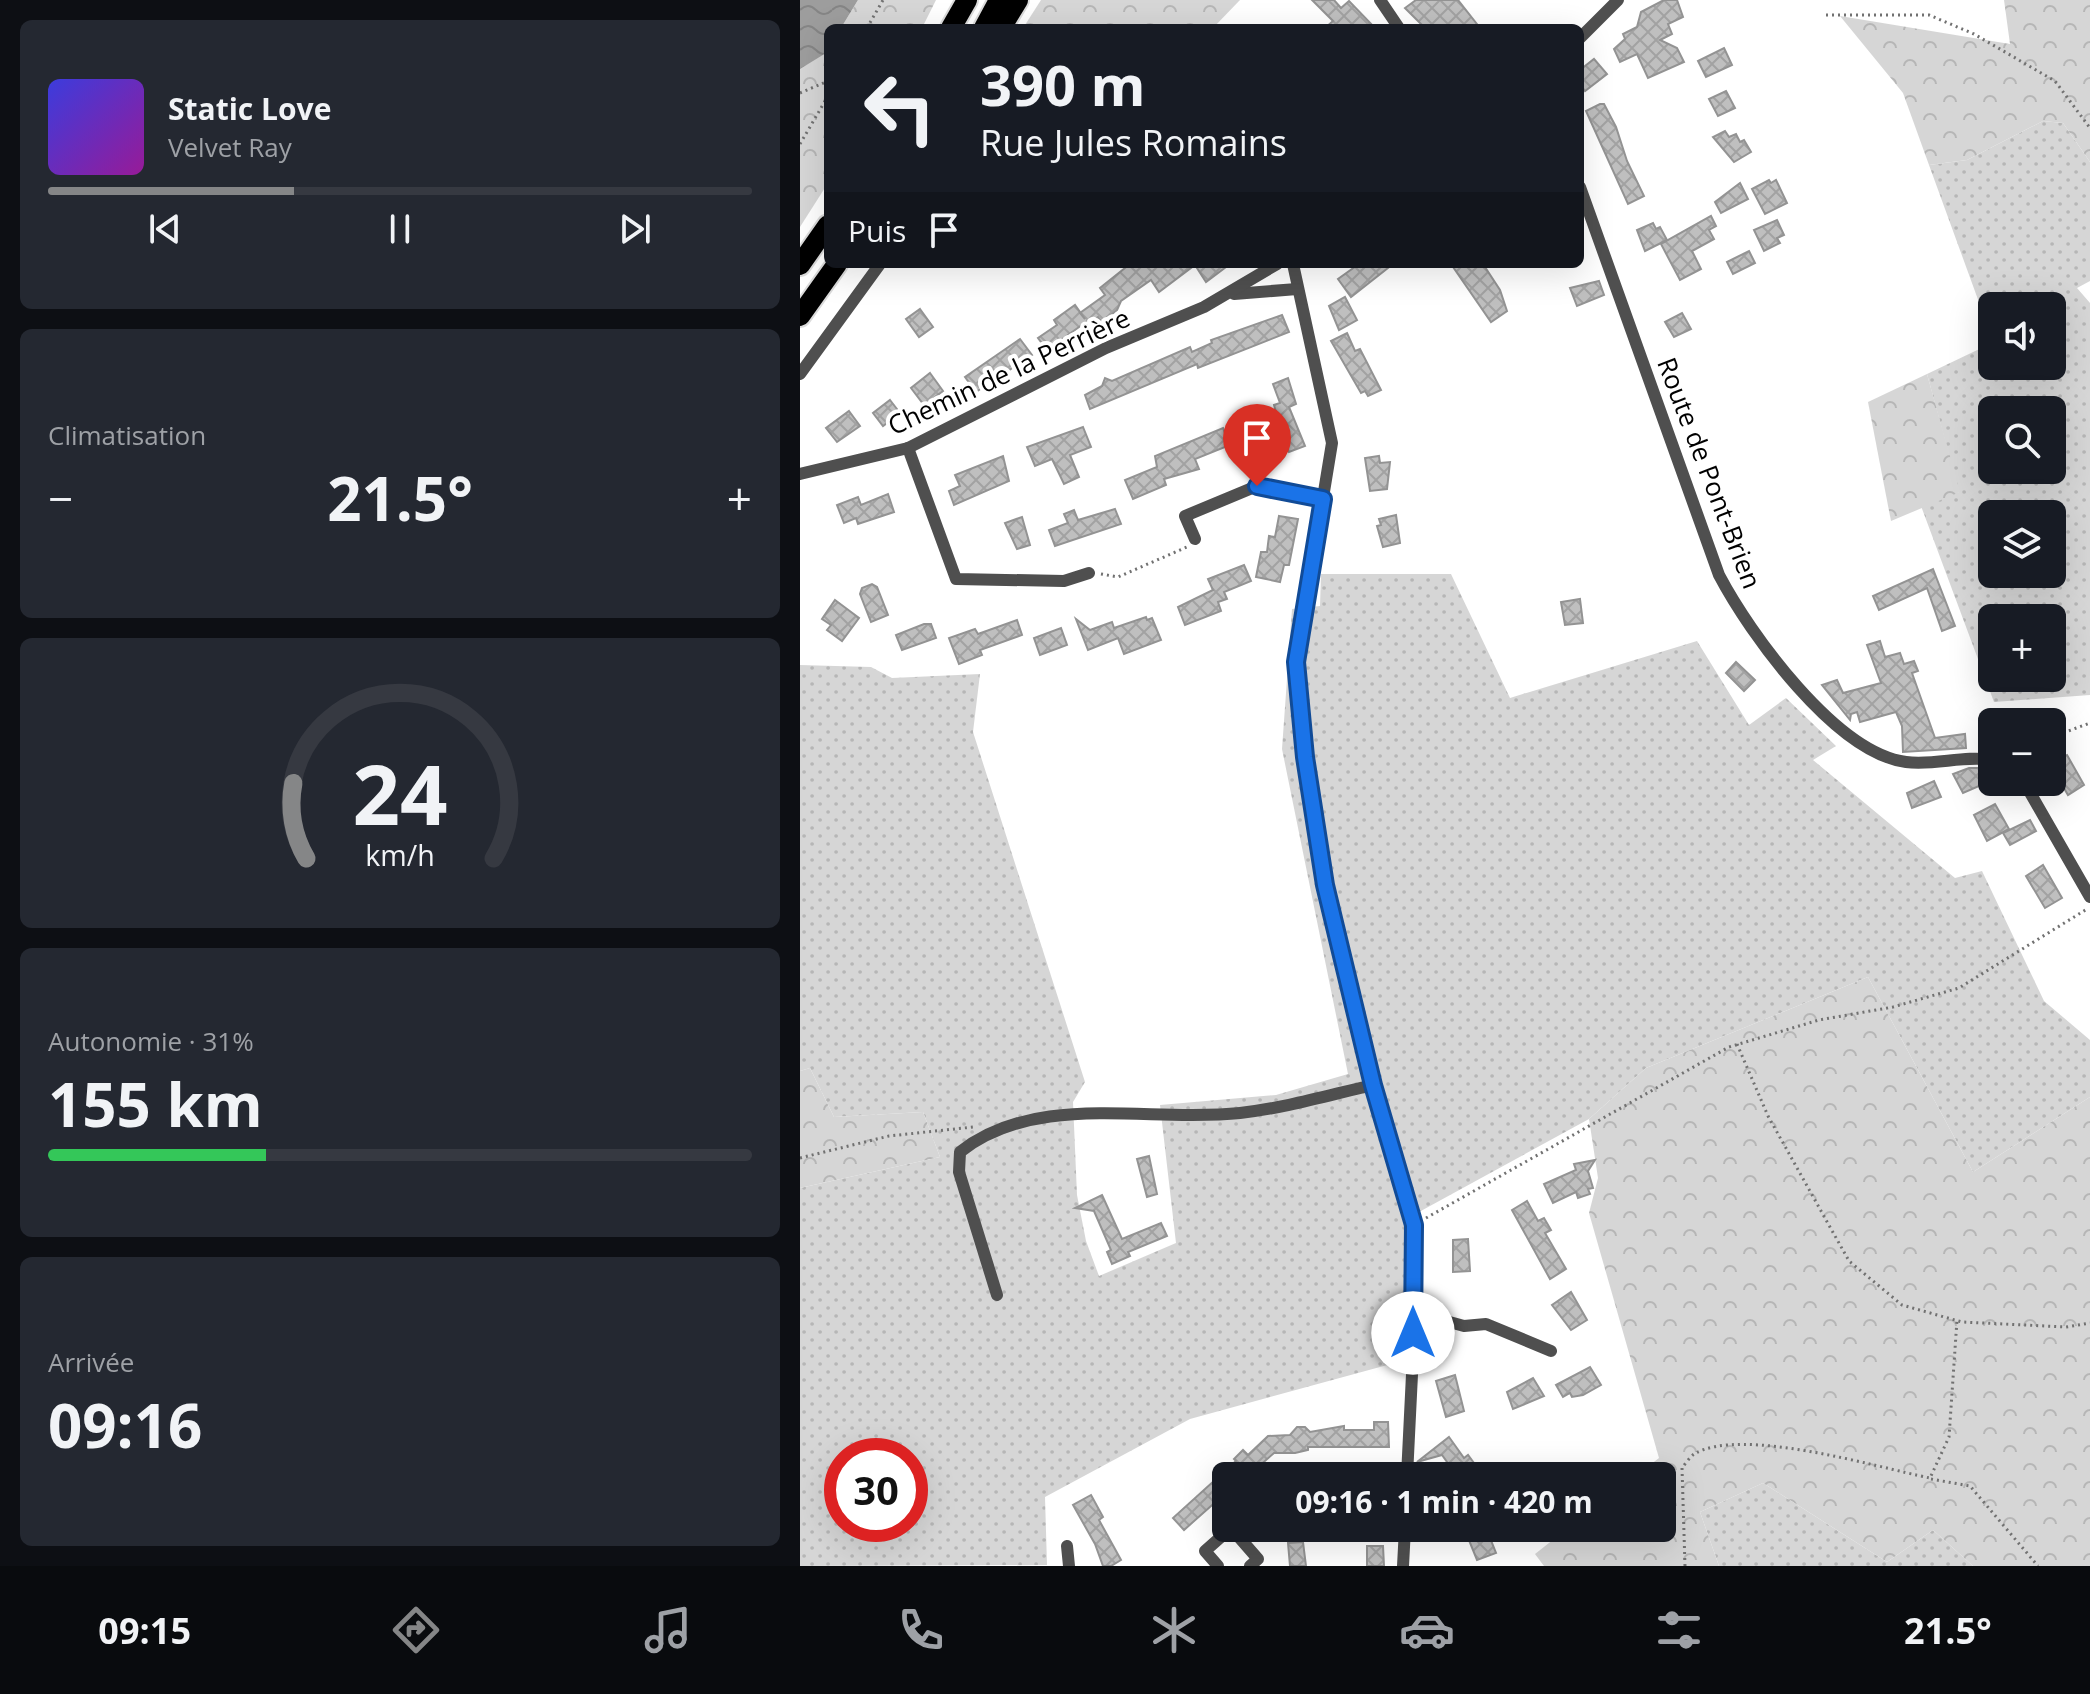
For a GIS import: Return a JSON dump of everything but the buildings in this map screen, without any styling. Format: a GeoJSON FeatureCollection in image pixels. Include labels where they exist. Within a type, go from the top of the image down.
{"type":"FeatureCollection","features":[{"type":"Feature","properties":{"kind":"highway"},"geometry":{"type":"LineString","coordinates":[[953,24],[967,0]]}},
{"type":"Feature","properties":{"kind":"highway"},"geometry":{"type":"LineString","coordinates":[[986,24],[999,0]]}},
{"type":"Feature","properties":{"kind":"highway"},"geometry":{"type":"LineString","coordinates":[[1003,24],[1018,0]]}},
{"type":"Feature","properties":{"kind":"highway"},"geometry":{"type":"LineString","coordinates":[[800,265],[824,231]]}},
{"type":"Feature","properties":{"kind":"highway"},"geometry":{"type":"LineString","coordinates":[[800,316],[834,268]]}},
{"type":"Feature","properties":{"kind":"street"},"geometry":{"type":"LineString","coordinates":[[1380,0],[1393,24]]}},
{"type":"Feature","properties":{"kind":"street"},"geometry":{"type":"LineString","coordinates":[[1584,34],[1618,0]]}},
{"type":"Feature","properties":{"kind":"street","name":"Route de Pont-Brien"},"geometry":{"type":"LineString","coordinates":[[1584,198],[1719,575],[1739,613],[1765,650],[1851,738],[1877,754],[1906,762],[1978,760]]}},
{"type":"Feature","properties":{"kind":"street"},"geometry":{"type":"LineString","coordinates":[[800,374],[877,268]]}},
{"type":"Feature","properties":{"kind":"street","name":"Chemin de la Perrière"},"geometry":{"type":"LineString","coordinates":[[800,474],[908,448],[1106,348],[1231,294],[1271,268]]}},
{"type":"Feature","properties":{"kind":"street"},"geometry":{"type":"LineString","coordinates":[[1294,268],[1332,443],[1296,662],[1305,757],[1325,885],[1373,1085],[1414,1225],[1405,1462]]}},
{"type":"Feature","properties":{"kind":"street","name":"Chemin de la Perrière"},"geometry":{"type":"LineString","coordinates":[[1231,294],[1297,289]]}},
{"type":"Feature","properties":{"kind":"street"},"geometry":{"type":"LineString","coordinates":[[908,448],[956,579],[1064,581],[1089,573]]}},
{"type":"Feature","properties":{"kind":"street"},"geometry":{"type":"LineString","coordinates":[[1195,539],[1185,516],[1257,486],[1323,499]]}},
{"type":"Feature","properties":{"kind":"street"},"geometry":{"type":"LineString","coordinates":[[2032,796],[2090,897]]}},
{"type":"Feature","properties":{"kind":"street"},"geometry":{"type":"LineString","coordinates":[[997,1295],[959,1172],[960,1152],[977,1138],[1043,1115],[1238,1113],[1273,1109],[1373,1085]]}},
{"type":"Feature","properties":{"kind":"street"},"geometry":{"type":"LineString","coordinates":[[1413,1312],[1464,1326],[1486,1324],[1551,1351]]}},
{"type":"Feature","properties":{"kind":"street"},"geometry":{"type":"LineString","coordinates":[[1215,1542],[1205,1551],[1218,1566]]}},
{"type":"Feature","properties":{"kind":"street"},"geometry":{"type":"LineString","coordinates":[[1243,1542],[1258,1559],[1250,1566]]}},
{"type":"Feature","properties":{"kind":"street"},"geometry":{"type":"LineString","coordinates":[[1403,1566],[1404,1542]]}},
{"type":"Feature","properties":{"kind":"street"},"geometry":{"type":"LineString","coordinates":[[1067,1546],[1069,1566]]}},
{"type":"Feature","properties":{"kind":"path"},"geometry":{"type":"LineString","coordinates":[[869,24],[883,0]]}},
{"type":"Feature","properties":{"kind":"path"},"geometry":{"type":"LineString","coordinates":[[1826,15],[1929,15],[1974,34],[2055,81],[2090,128]]}},
{"type":"Feature","properties":{"kind":"path"},"geometry":{"type":"LineString","coordinates":[[800,93],[824,83]]}},
{"type":"Feature","properties":{"kind":"path"},"geometry":{"type":"LineString","coordinates":[[800,144],[824,103]]}},
{"type":"Feature","properties":{"kind":"path"},"geometry":{"type":"LineString","coordinates":[[1089,573],[1118,577],[1183,550],[1195,539]]}},
{"type":"Feature","properties":{"kind":"path"},"geometry":{"type":"LineString","coordinates":[[2066,732],[2090,723]]}},
{"type":"Feature","properties":{"kind":"path"},"geometry":{"type":"LineString","coordinates":[[1414,1225],[1737,1044],[1819,1020],[1893,1007],[1959,988],[2090,907]]}},
{"type":"Feature","properties":{"kind":"path"},"geometry":{"type":"LineString","coordinates":[[1737,1044],[1768,1116],[1849,1261],[1902,1305],[1957,1320],[2066,1327],[2090,1323]]}},
{"type":"Feature","properties":{"kind":"path"},"geometry":{"type":"LineString","coordinates":[[800,1158],[889,1136],[941,1129],[1008,1126]]}},
{"type":"Feature","properties":{"kind":"path"},"geometry":{"type":"LineString","coordinates":[[1930,1478],[1949,1437],[1957,1320]]}},
{"type":"Feature","properties":{"kind":"path"},"geometry":{"type":"LineString","coordinates":[[1685,1566],[1682,1468],[1694,1454],[1739,1444],[1771,1445],[1970,1486],[2038,1566]]}},
{"type":"Feature","properties":{"kind":"green space"},"geometry":{"type":"Polygon","coordinates":[[[858,0],[936,0],[924,24],[843,24],[858,0]]]}},
{"type":"Feature","properties":{"kind":"green space"},"geometry":{"type":"Polygon","coordinates":[[[1041,0],[1240,0],[1217,24],[1026,24],[1041,0]]]}},
{"type":"Feature","properties":{"kind":"green space"},"geometry":{"type":"Polygon","coordinates":[[[2004,0],[2090,0],[2090,162],[2063,123],[2043,121],[1967,160],[1929,165],[1903,93],[1840,16],[2010,44],[2004,0]]]}},
{"type":"Feature","properties":{"kind":"green space"},"geometry":{"type":"Polygon","coordinates":[[[824,53],[824,189],[800,227],[800,69],[824,53]]]}},
{"type":"Feature","properties":{"kind":"green space"},"geometry":{"type":"Polygon","coordinates":[[[2043,121],[2063,123],[2090,162],[2090,281],[2077,288],[2090,303],[2090,695],[1994,702],[1990,692],[2066,692],[2066,604],[1978,604],[1978,659],[1921,506],[1959,492],[1927,374],[1978,350],[1978,380],[2066,380],[2066,292],[1978,292],[1978,300],[1929,165],[1967,160],[2043,121]]]}},
{"type":"Feature","properties":{"kind":"green space"},"geometry":{"type":"Polygon","coordinates":[[[1927,374],[1960,492],[1891,521],[1868,402],[1927,374]]]}},
{"type":"Feature","properties":{"kind":"green space"},"geometry":{"type":"Polygon","coordinates":[[[1321,574],[1451,574],[1510,698],[1697,641],[1749,725],[1786,698],[1836,746],[1813,760],[1955,878],[1982,871],[2044,1001],[2090,1040],[2090,1097],[1973,1172],[1868,977],[1646,1068],[1589,1119],[1419,1212],[1424,1355],[1190,1419],[1045,1497],[1047,1565],[800,1566],[800,1188],[940,1157],[923,1112],[834,1117],[810,1068],[800,1071],[800,665],[871,667],[892,678],[980,674],[973,732],[1085,1082],[1073,1102],[1077,1195],[1086,1241],[1099,1276],[1176,1243],[1160,1105],[1276,1095],[1348,1074],[1282,749],[1292,609],[1320,606],[1321,574]]]}},
{"type":"Feature","properties":{"kind":"green space"},"geometry":{"type":"Polygon","coordinates":[[[1868,977],[1973,1172],[2090,1097],[2090,1566],[1973,1566],[1933,1530],[1887,1562],[1763,1483],[1700,1512],[1719,1566],[1544,1566],[1535,1554],[1550,1542],[1676,1542],[1676,1462],[1654,1462],[1659,1458],[1589,1213],[1598,1178],[1589,1119],[1646,1068],[1868,977]]]}},
{"type":"Feature","properties":{"kind":"green space"},"geometry":{"type":"Polygon","coordinates":[[[810,1068],[834,1117],[923,1112],[940,1157],[800,1188],[800,1071],[810,1068]]]}},
{"type":"Feature","properties":{"kind":"green space"},"geometry":{"type":"Polygon","coordinates":[[[1763,1483],[1887,1562],[1933,1530],[1973,1566],[1719,1566],[1700,1512],[1763,1483]]]}},
{"type":"Feature","properties":{"kind":"water"},"geometry":{"type":"Polygon","coordinates":[[[800,0],[858,0],[843,24],[824,24],[824,54],[800,69],[800,0]]]}},
{"type":"Feature","properties":{"kind":"route"},"geometry":{"type":"LineString","coordinates":[[1257,486],[1323,499],[1296,662],[1305,757],[1325,885],[1373,1085],[1414,1225],[1413,1333]]}}]}
